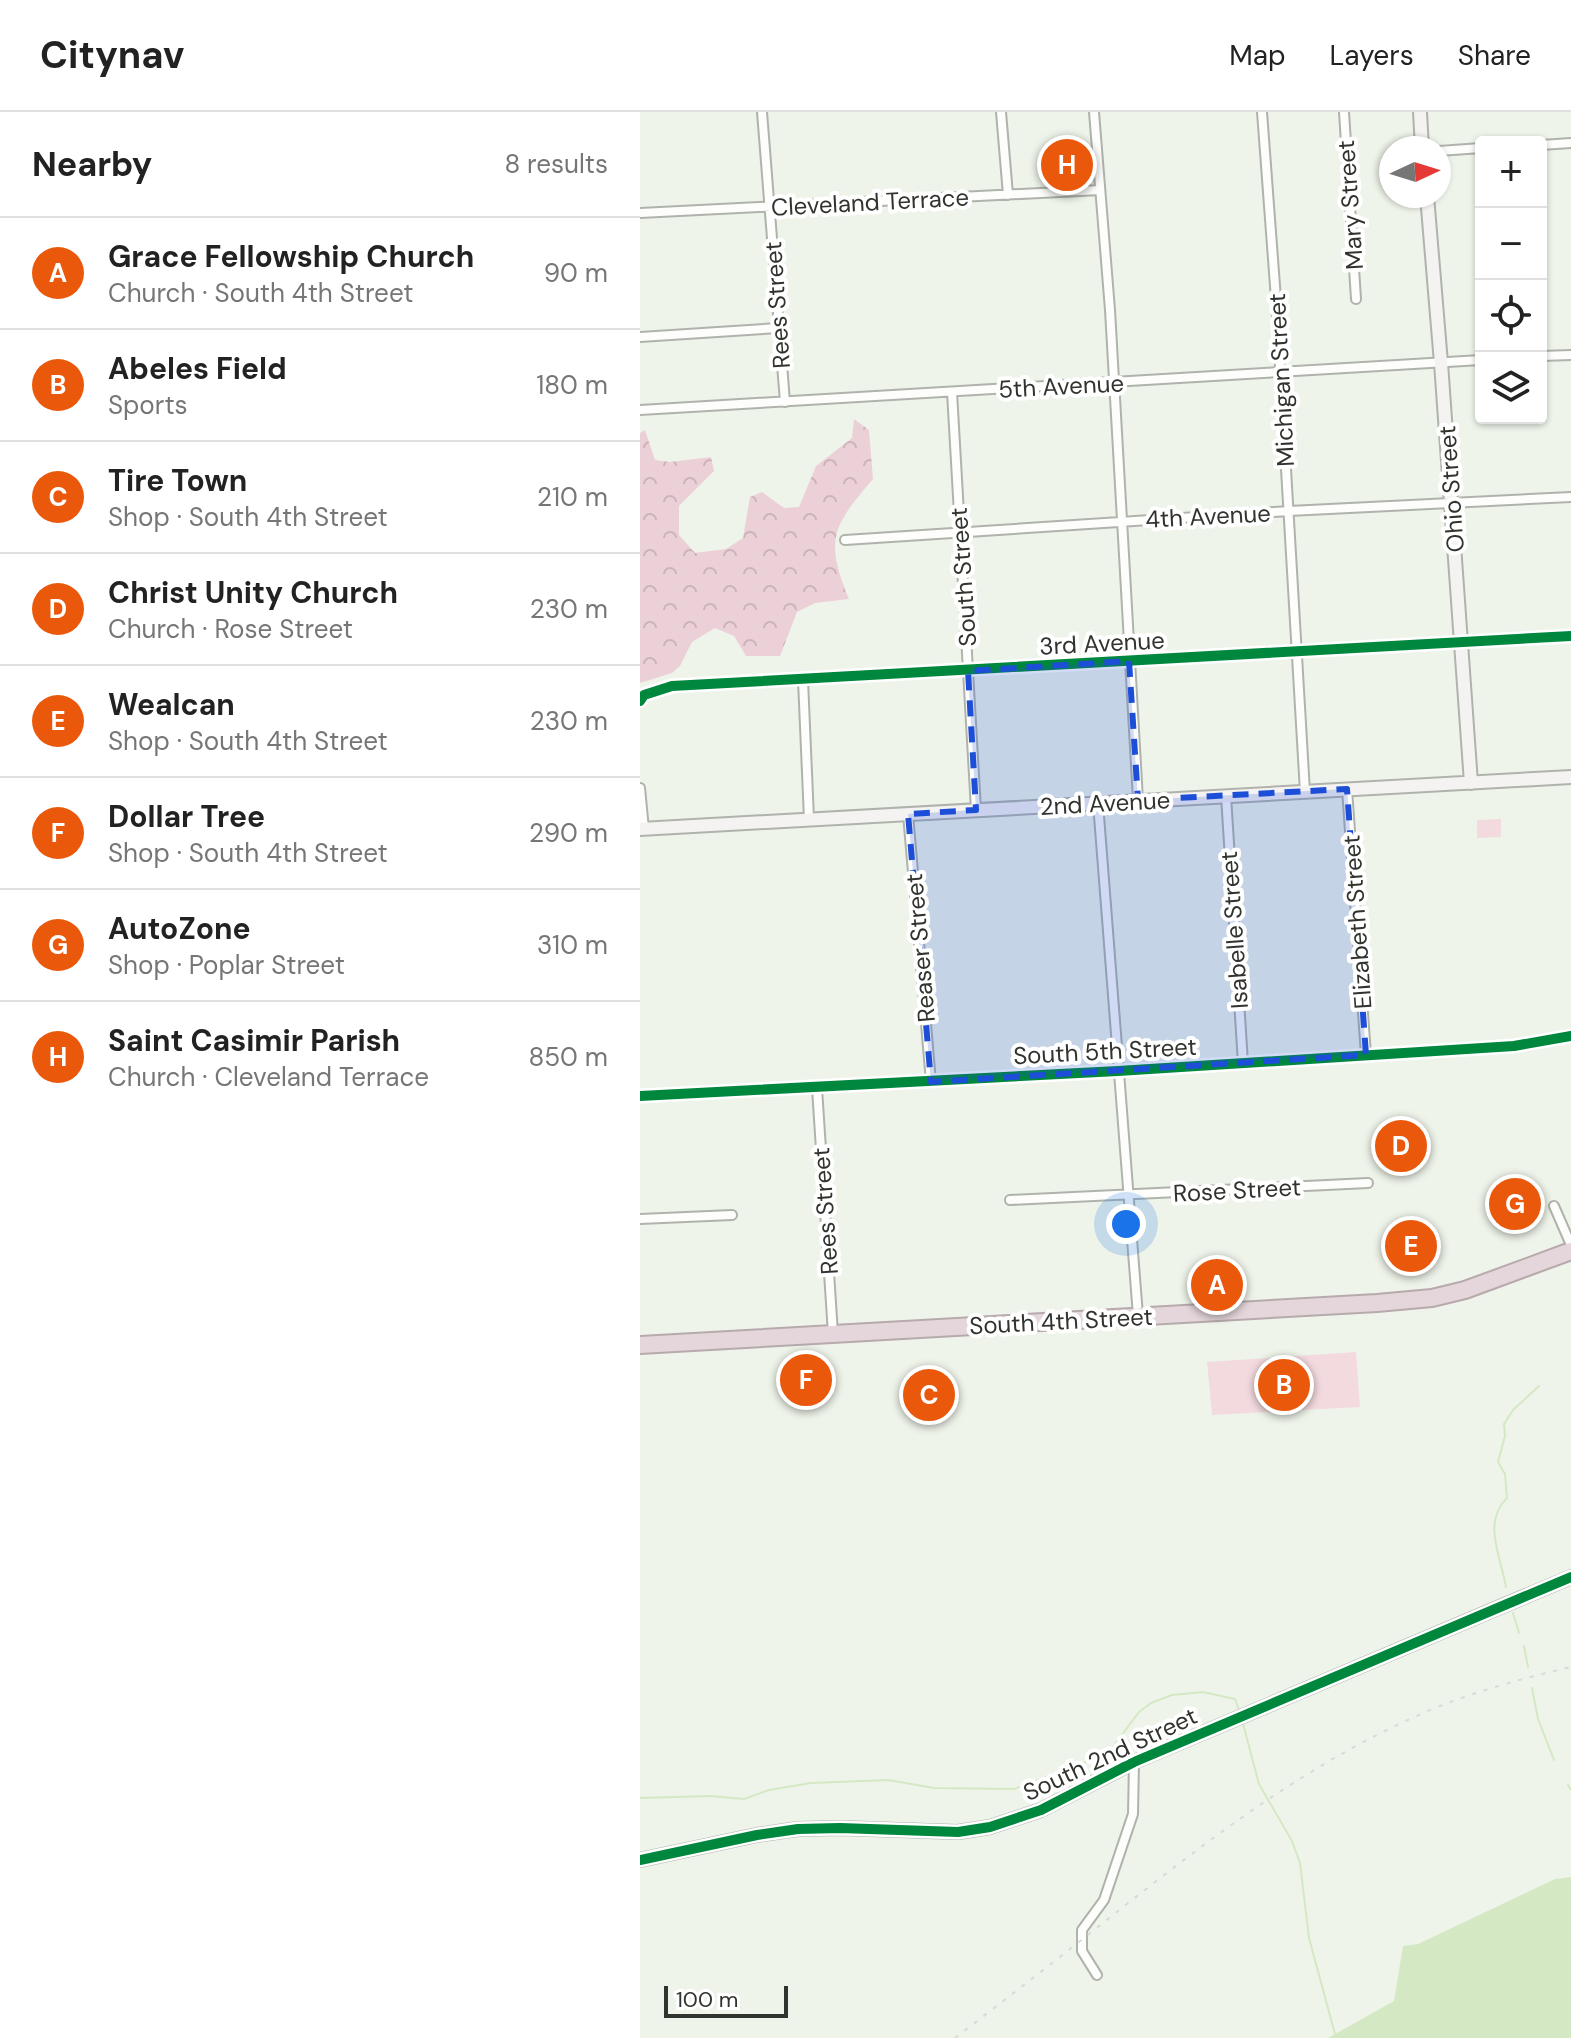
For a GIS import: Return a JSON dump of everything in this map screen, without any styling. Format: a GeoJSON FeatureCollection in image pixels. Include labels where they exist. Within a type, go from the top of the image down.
{"type":"FeatureCollection","features":[{"type":"Feature","properties":{"kind":"highway","name":"South 4th Street"},"geometry":{"type":"LineString","coordinates":[[640,1345],[1432,1298],[1495,1280],[1571,1251]]}},
{"type":"Feature","properties":{"kind":"street","name":"Rees Street"},"geometry":{"type":"LineString","coordinates":[[762,112],[785,402]]}},
{"type":"Feature","properties":{"kind":"street"},"geometry":{"type":"LineString","coordinates":[[1001,112],[1008,195]]}},
{"type":"Feature","properties":{"kind":"street"},"geometry":{"type":"LineString","coordinates":[[1094,112],[1114,383],[1138,800]]}},
{"type":"Feature","properties":{"kind":"street","name":"Michigan Street"},"geometry":{"type":"LineString","coordinates":[[1262,112],[1281,373],[1305,792]]}},
{"type":"Feature","properties":{"kind":"street","name":"Mary Street"},"geometry":{"type":"LineString","coordinates":[[1344,112],[1356,299]]}},
{"type":"Feature","properties":{"kind":"street"},"geometry":{"type":"LineString","coordinates":[[1420,112],[1421,136]]}},
{"type":"Feature","properties":{"kind":"street"},"geometry":{"type":"LineString","coordinates":[[1547,145],[1571,143]]}},
{"type":"Feature","properties":{"kind":"street"},"geometry":{"type":"LineString","coordinates":[[1451,150],[1475,148]]}},
{"type":"Feature","properties":{"kind":"street","name":"Cleveland Terrace"},"geometry":{"type":"LineString","coordinates":[[640,213],[1100,190]]}},
{"type":"Feature","properties":{"kind":"street","name":"Ohio Street"},"geometry":{"type":"LineString","coordinates":[[1428,208],[1471,783]]}},
{"type":"Feature","properties":{"kind":"street"},"geometry":{"type":"LineString","coordinates":[[640,337],[778,328]]}},
{"type":"Feature","properties":{"kind":"street"},"geometry":{"type":"LineString","coordinates":[[1547,356],[1571,355]]}},
{"type":"Feature","properties":{"kind":"street","name":"5th Avenue"},"geometry":{"type":"LineString","coordinates":[[640,410],[1475,360]]}},
{"type":"Feature","properties":{"kind":"street","name":"South Street"},"geometry":{"type":"LineString","coordinates":[[952,392],[976,810]]}},
{"type":"Feature","properties":{"kind":"street","name":"4th Avenue"},"geometry":{"type":"LineString","coordinates":[[845,540],[1289,511],[1571,497]]}},
{"type":"Feature","properties":{"kind":"street","name":"3rd Avenue"},"geometry":{"type":"LineString","coordinates":[[640,701],[644,695],[672,686],[1571,636]]}},
{"type":"Feature","properties":{"kind":"street"},"geometry":{"type":"LineString","coordinates":[[803,680],[809,819]]}},
{"type":"Feature","properties":{"kind":"street","name":"2nd Avenue"},"geometry":{"type":"LineString","coordinates":[[642,829],[1571,777]]}},
{"type":"Feature","properties":{"kind":"street"},"geometry":{"type":"LineString","coordinates":[[640,788],[642,829]]}},
{"type":"Feature","properties":{"kind":"street","name":"Elizabeth Street"},"geometry":{"type":"LineString","coordinates":[[1347,789],[1366,1055]]}},
{"type":"Feature","properties":{"kind":"street","name":"Isabelle Street"},"geometry":{"type":"LineString","coordinates":[[1226,796],[1243,1063]]}},
{"type":"Feature","properties":{"kind":"street"},"geometry":{"type":"LineString","coordinates":[[1098,803],[1138,1317]]}},
{"type":"Feature","properties":{"kind":"street","name":"Reaser Street"},"geometry":{"type":"LineString","coordinates":[[908,814],[931,1082]]}},
{"type":"Feature","properties":{"kind":"street","name":"South 5th Street"},"geometry":{"type":"LineString","coordinates":[[640,1096],[931,1082],[1514,1046],[1571,1036]]}},
{"type":"Feature","properties":{"kind":"street","name":"Rees Street"},"geometry":{"type":"LineString","coordinates":[[817,1088],[833,1334]]}},
{"type":"Feature","properties":{"kind":"street","name":"Rose Street"},"geometry":{"type":"LineString","coordinates":[[1010,1200],[1368,1183]]}},
{"type":"Feature","properties":{"kind":"street"},"geometry":{"type":"LineString","coordinates":[[1554,1206],[1571,1245]]}},
{"type":"Feature","properties":{"kind":"street"},"geometry":{"type":"LineString","coordinates":[[640,1219],[732,1215]]}},
{"type":"Feature","properties":{"kind":"street","name":"South 2nd Street"},"geometry":{"type":"LineString","coordinates":[[640,1860],[798,1829],[958,1832],[990,1827],[1041,1810],[1134,1762],[1571,1577]]}},
{"type":"Feature","properties":{"kind":"street"},"geometry":{"type":"LineString","coordinates":[[1097,1975],[1082,1951],[1082,1930],[1104,1900],[1133,1814],[1134,1762]]}},
{"type":"Feature","properties":{"kind":"highlighted area"},"geometry":{"type":"Polygon","coordinates":[[[1129,661],[1138,800],[1347,789],[1366,1055],[931,1082],[908,814],[976,810],[968,671],[1129,661]]]}},
{"type":"Feature","properties":{"kind":"shaded area"},"geometry":{"type":"Polygon","coordinates":[[[1501,819],[1501,837],[1477,838],[1477,820],[1501,819]]]}},
{"type":"Feature","properties":{"kind":"shaded area"},"geometry":{"type":"Polygon","coordinates":[[[1356,1352],[1360,1407],[1212,1415],[1207,1362],[1356,1352]]]}},
{"type":"Feature","properties":{"kind":"shaded area"},"geometry":{"type":"Polygon","coordinates":[[[1571,1877],[1571,2038],[1328,2038],[1394,2001],[1403,1946],[1418,1944],[1555,1879],[1571,1877]]]}},
{"type":"Feature","properties":{"kind":"green space"},"geometry":{"type":"Polygon","coordinates":[[[854,419],[869,430],[873,479],[849,509],[837,534],[837,562],[849,599],[815,603],[797,612],[780,656],[746,656],[734,636],[715,628],[692,642],[680,666],[672,673],[640,683],[640,433],[645,430],[655,460],[670,462],[711,457],[714,471],[679,506],[679,535],[695,553],[726,549],[743,538],[750,497],[762,492],[784,508],[799,507],[816,466],[852,438],[854,419]]]}},
{"type":"Feature","properties":{"kind":"waterway"},"geometry":{"type":"LineString","coordinates":[[1506,1587],[1494,1529],[1500,1507],[1507,1498],[1505,1474],[1498,1462],[1505,1436],[1504,1424],[1513,1410],[1539,1386]]}},
{"type":"Feature","properties":{"kind":"waterway"},"geometry":{"type":"LineString","coordinates":[[1513,1613],[1519,1633]]}},
{"type":"Feature","properties":{"kind":"waterway"},"geometry":{"type":"LineString","coordinates":[[1524,1646],[1528,1667]]}},
{"type":"Feature","properties":{"kind":"waterway"},"geometry":{"type":"LineString","coordinates":[[1532,1688],[1538,1719],[1554,1760]]}},
{"type":"Feature","properties":{"kind":"waterway"},"geometry":{"type":"LineString","coordinates":[[640,1798],[711,1796],[744,1799],[769,1790],[811,1783],[888,1780],[934,1788],[1014,1789],[1097,1758],[1112,1748],[1139,1712],[1151,1703],[1172,1695],[1203,1692],[1235,1699],[1239,1710]]}},
{"type":"Feature","properties":{"kind":"waterway"},"geometry":{"type":"LineString","coordinates":[[1242,1720],[1259,1784],[1292,1841],[1300,1863],[1309,1938],[1335,2034]]}},
{"type":"Feature","properties":{"kind":"waterway"},"geometry":{"type":"LineString","coordinates":[[1568,1785],[1571,1790]]}},
{"type":"Feature","properties":{"kind":"railway"},"geometry":{"type":"LineString","coordinates":[[955,2038],[1201,1847],[1323,1765],[1410,1719],[1469,1695],[1571,1667]]}},
{"type":"Feature","properties":{"kind":"cycle path"},"geometry":{"type":"LineString","coordinates":[[640,701],[644,695],[672,686],[1571,636]]}},
{"type":"Feature","properties":{"kind":"cycle path"},"geometry":{"type":"LineString","coordinates":[[640,1096],[1514,1046],[1571,1036]]}},
{"type":"Feature","properties":{"kind":"cycle path"},"geometry":{"type":"LineString","coordinates":[[640,1860],[798,1829],[958,1832],[990,1827],[1041,1810],[1134,1762],[1571,1577]]}},
{"type":"Feature","properties":{"kind":"place","name":"Saint Casimir Parish"},"geometry":{"type":"Point","coordinates":[1067,165]}},
{"type":"Feature","properties":{"kind":"place","name":"Christ Unity Church"},"geometry":{"type":"Point","coordinates":[1401,1146]}},
{"type":"Feature","properties":{"kind":"place","name":"AutoZone"},"geometry":{"type":"Point","coordinates":[1515,1204]}},
{"type":"Feature","properties":{"kind":"place","name":"Wealcan"},"geometry":{"type":"Point","coordinates":[1411,1246]}},
{"type":"Feature","properties":{"kind":"place","name":"Grace Fellowship Church"},"geometry":{"type":"Point","coordinates":[1217,1285]}},
{"type":"Feature","properties":{"kind":"place","name":"Dollar Tree"},"geometry":{"type":"Point","coordinates":[806,1380]}},
{"type":"Feature","properties":{"kind":"place","name":"Abeles Field"},"geometry":{"type":"Point","coordinates":[1284,1385]}},
{"type":"Feature","properties":{"kind":"place","name":"Tire Town"},"geometry":{"type":"Point","coordinates":[929,1395]}}]}
